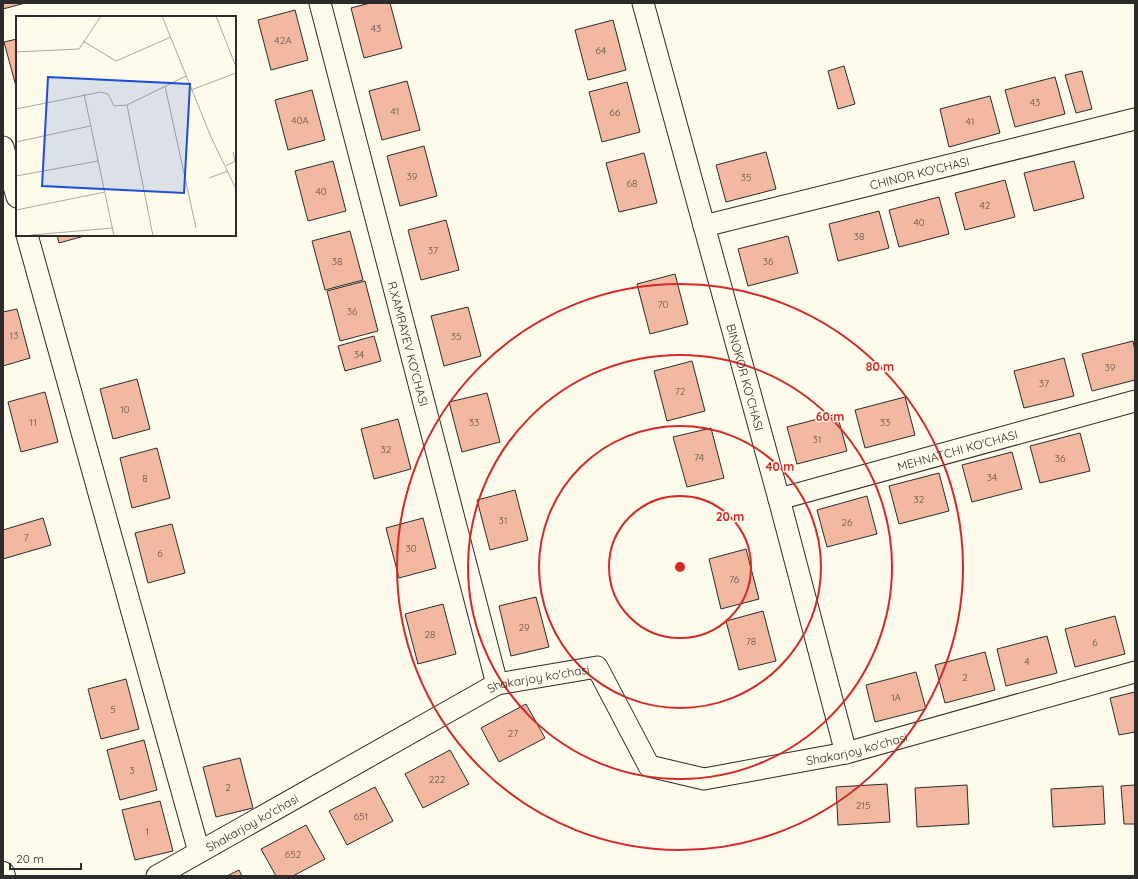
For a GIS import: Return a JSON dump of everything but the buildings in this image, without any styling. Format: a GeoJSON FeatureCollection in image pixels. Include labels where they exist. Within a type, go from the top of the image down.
{"type":"FeatureCollection","features":[{"type":"Feature","properties":{"kind":"street","name":"R.XAMRAYEV KO'CHASI"},"geometry":{"type":"LineString","coordinates":[[320,3],[497,684]]}},
{"type":"Feature","properties":{"kind":"street","name":"BINOKOR KO'CHASI"},"geometry":{"type":"LineString","coordinates":[[643,3],[779,499],[846,752]]}},
{"type":"Feature","properties":{"kind":"street","name":"CHINOR KO'CHASI"},"geometry":{"type":"LineString","coordinates":[[704,226],[1135,119]]}},
{"type":"Feature","properties":{"kind":"street"},"geometry":{"type":"LineString","coordinates":[[3,147],[16,193]]}},
{"type":"Feature","properties":{"kind":"street"},"geometry":{"type":"LineString","coordinates":[[28,236],[199,852]]}},
{"type":"Feature","properties":{"kind":"street","name":"MEHNATCHI KO'CHASI"},"geometry":{"type":"LineString","coordinates":[[779,499],[1135,401]]}},
{"type":"Feature","properties":{"kind":"street","name":"Shakarjoy ko'chasi"},"geometry":{"type":"LineString","coordinates":[[157,876],[497,684],[597,666],[649,766],[704,779],[846,752],[1135,672]]}}]}
